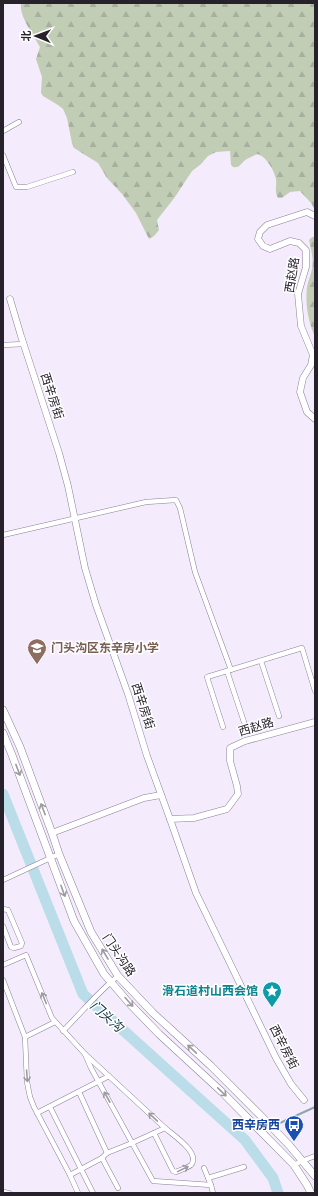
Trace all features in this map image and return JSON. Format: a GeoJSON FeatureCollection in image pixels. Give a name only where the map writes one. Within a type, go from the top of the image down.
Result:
{"type":"FeatureCollection","features":[{"type":"Feature","properties":{"kind":"main road","name":"门头沟路"},"geometry":{"type":"LineString","coordinates":[[3,710],[20,747],[59,854],[91,932],[118,976],[153,1013],[211,1066],[266,1121],[315,1176]]}},
{"type":"Feature","properties":{"kind":"main road","name":"门头沟路"},"geometry":{"type":"LineString","coordinates":[[3,734],[74,921],[104,974],[159,1034],[222,1092],[294,1165],[311,1193]]}},
{"type":"Feature","properties":{"kind":"street"},"geometry":{"type":"LineString","coordinates":[[3,131],[19,122]]}},
{"type":"Feature","properties":{"kind":"street"},"geometry":{"type":"LineString","coordinates":[[3,155],[16,187],[27,187],[73,172]]}},
{"type":"Feature","properties":{"kind":"street","name":"西赵路"},"geometry":{"type":"LineString","coordinates":[[315,216],[307,212],[267,225],[260,232],[258,239],[263,246],[270,249],[290,241],[299,243],[306,250],[306,267],[298,294],[301,326],[312,355],[311,365],[303,378],[300,392],[307,412],[315,419]]}},
{"type":"Feature","properties":{"kind":"street","name":"西辛房街"},"geometry":{"type":"LineString","coordinates":[[10,300],[59,453],[68,486],[85,568],[96,605],[128,694],[146,756],[196,893],[276,1058],[291,1084],[304,1100]]}},
{"type":"Feature","properties":{"kind":"street"},"geometry":{"type":"LineString","coordinates":[[3,345],[24,344]]}},
{"type":"Feature","properties":{"kind":"street"},"geometry":{"type":"LineString","coordinates":[[3,535],[146,502],[176,500],[180,508],[196,572],[229,671],[244,722]]}},
{"type":"Feature","properties":{"kind":"street"},"geometry":{"type":"LineString","coordinates":[[223,727],[207,677],[302,648],[315,691]]}},
{"type":"Feature","properties":{"kind":"street"},"geometry":{"type":"LineString","coordinates":[[261,661],[279,716]]}},
{"type":"Feature","properties":{"kind":"street","name":"西赵路"},"geometry":{"type":"LineString","coordinates":[[170,819],[194,818],[226,809],[238,794],[230,761],[230,748],[245,741],[315,722]]}},
{"type":"Feature","properties":{"kind":"street"},"geometry":{"type":"LineString","coordinates":[[52,833],[144,798],[161,795]]}},
{"type":"Feature","properties":{"kind":"street"},"geometry":{"type":"LineString","coordinates":[[3,880],[59,854]]}},
{"type":"Feature","properties":{"kind":"street"},"geometry":{"type":"LineString","coordinates":[[3,909],[8,910],[22,943],[21,946],[14,948],[11,947],[3,926]]}},
{"type":"Feature","properties":{"kind":"street"},"geometry":{"type":"LineString","coordinates":[[3,965],[26,955],[55,1022],[85,1054],[165,1128],[189,1148],[193,1159],[190,1165],[176,1172],[172,1171],[154,1133]]}},
{"type":"Feature","properties":{"kind":"street"},"geometry":{"type":"LineString","coordinates":[[64,1031],[97,995],[118,976]]}},
{"type":"Feature","properties":{"kind":"street"},"geometry":{"type":"LineString","coordinates":[[3,980],[25,1038],[27,1082],[30,1097],[78,1193]]}},
{"type":"Feature","properties":{"kind":"street"},"geometry":{"type":"LineString","coordinates":[[25,1038],[55,1022]]}},
{"type":"Feature","properties":{"kind":"street"},"geometry":{"type":"LineString","coordinates":[[85,1054],[153,1181],[211,1185]]}},
{"type":"Feature","properties":{"kind":"street"},"geometry":{"type":"LineString","coordinates":[[37,1113],[109,1076]]}},
{"type":"Feature","properties":{"kind":"street"},"geometry":{"type":"LineString","coordinates":[[79,1092],[106,1153]]}},
{"type":"Feature","properties":{"kind":"street"},"geometry":{"type":"LineString","coordinates":[[50,1107],[93,1193]]}},
{"type":"Feature","properties":{"kind":"street"},"geometry":{"type":"LineString","coordinates":[[70,1175],[102,1158],[106,1153],[165,1128]]}},
{"type":"Feature","properties":{"kind":"street"},"geometry":{"type":"LineString","coordinates":[[294,1165],[315,1156]]}},
{"type":"Feature","properties":{"kind":"street"},"geometry":{"type":"LineString","coordinates":[[102,1158],[118,1188]]}},
{"type":"Feature","properties":{"kind":"street"},"geometry":{"type":"LineString","coordinates":[[208,1178],[244,1167]]}},
{"type":"Feature","properties":{"kind":"street"},"geometry":{"type":"LineString","coordinates":[[204,1168],[213,1193]]}},
{"type":"Feature","properties":{"kind":"street"},"geometry":{"type":"LineString","coordinates":[[3,1192],[9,1193]]}},
{"type":"Feature","properties":{"kind":"green space"},"geometry":{"type":"Polygon","coordinates":[[[21,3],[315,3],[315,210],[300,191],[290,192],[282,198],[278,198],[276,191],[276,179],[269,164],[260,155],[257,154],[246,160],[238,167],[233,167],[231,165],[230,151],[216,152],[208,156],[192,171],[175,197],[157,220],[159,230],[149,239],[136,213],[122,194],[107,178],[98,163],[74,148],[67,118],[63,109],[43,96],[41,93],[42,77],[36,59],[40,47],[22,14],[21,3]]]}},
{"type":"Feature","properties":{"kind":"green space"},"geometry":{"type":"Polygon","coordinates":[[[312,237],[315,237],[315,337],[309,319],[306,300],[307,287],[313,266],[309,240],[312,237]]]}},
{"type":"Feature","properties":{"kind":"waterway","name":"门头沟"},"geometry":{"type":"LineString","coordinates":[[3,794],[83,994],[245,1140],[273,1178],[278,1193]]}},
{"type":"Feature","properties":{"kind":"waterway"},"geometry":{"type":"LineString","coordinates":[[280,1123],[315,1107]]}},
{"type":"Feature","properties":{"kind":"place","name":"门头沟区东辛房小学"},"geometry":{"type":"Point","coordinates":[37,665]}},
{"type":"Feature","properties":{"kind":"place","name":"滑石道村山西会馆"},"geometry":{"type":"Point","coordinates":[272,1008]}},
{"type":"Feature","properties":{"kind":"place","name":"西辛房西"},"geometry":{"type":"Point","coordinates":[294,1142]}}]}
